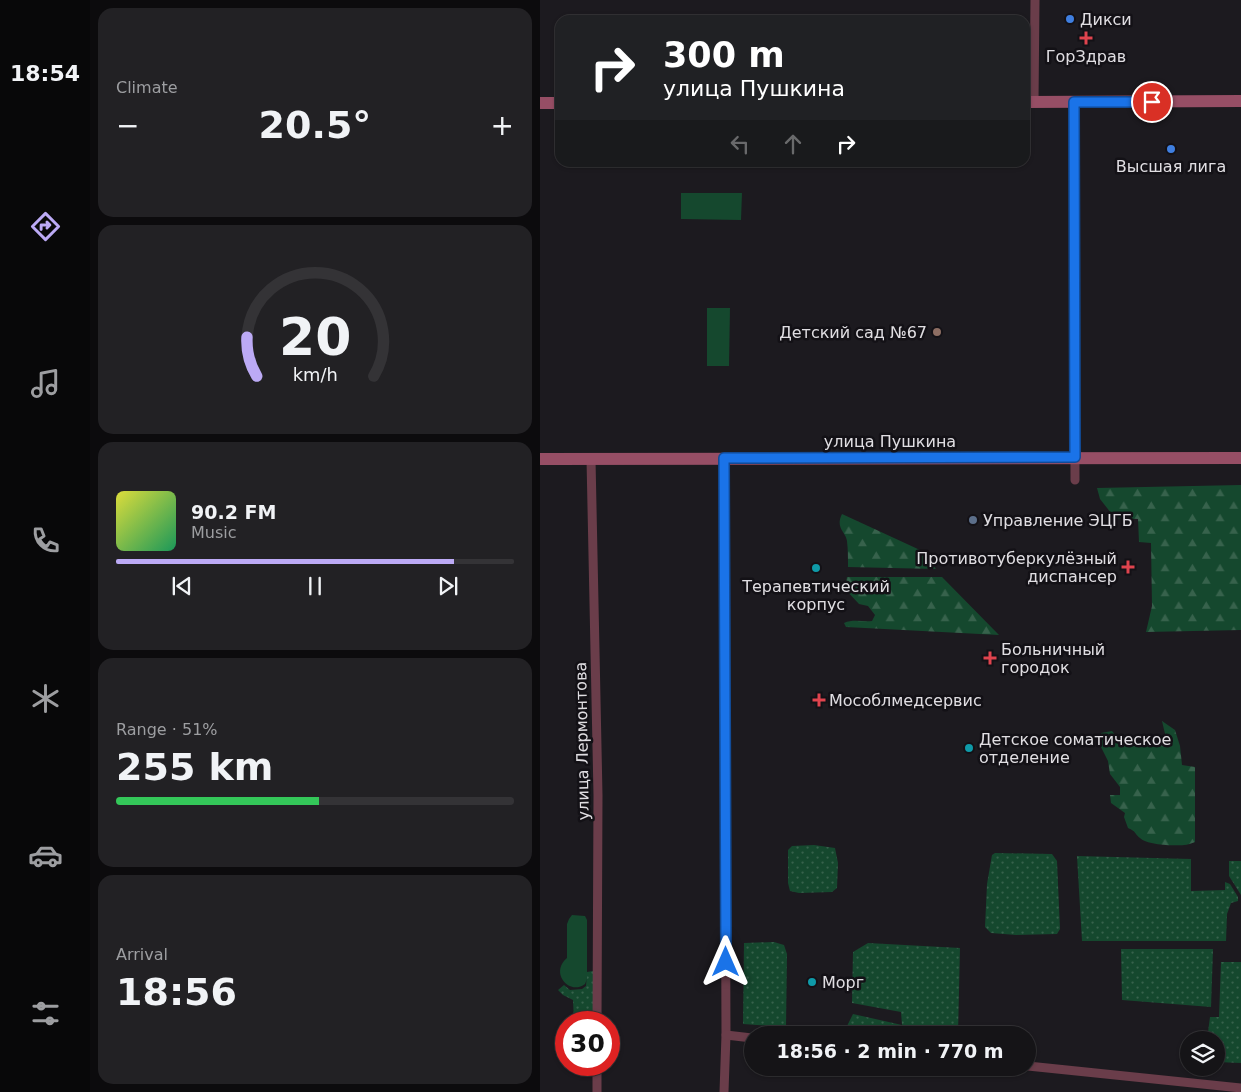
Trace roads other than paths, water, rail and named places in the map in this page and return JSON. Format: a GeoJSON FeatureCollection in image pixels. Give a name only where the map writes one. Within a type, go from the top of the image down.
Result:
{"type":"FeatureCollection","features":[{"type":"Feature","properties":{"kind":"main road"},"geometry":{"type":"LineString","coordinates":[[1030,102],[1241,101]]}},
{"type":"Feature","properties":{"kind":"main road"},"geometry":{"type":"LineString","coordinates":[[540,103],[555,103]]}},
{"type":"Feature","properties":{"kind":"main road","name":"улица Пушкина"},"geometry":{"type":"LineString","coordinates":[[540,459],[1241,458]]}},
{"type":"Feature","properties":{"kind":"street"},"geometry":{"type":"LineString","coordinates":[[1030,102],[1035,0]]}},
{"type":"Feature","properties":{"kind":"street"},"geometry":{"type":"LineString","coordinates":[[1074,102],[1075,480]]}},
{"type":"Feature","properties":{"kind":"street"},"geometry":{"type":"LineString","coordinates":[[724,458],[726,1035],[724,1092]]}},
{"type":"Feature","properties":{"kind":"street","name":"улица Лермонтова"},"geometry":{"type":"LineString","coordinates":[[592,459],[598,795],[597,1011]]}},
{"type":"Feature","properties":{"kind":"street"},"geometry":{"type":"LineString","coordinates":[[726,1035],[744,1037]]}},
{"type":"Feature","properties":{"kind":"street"},"geometry":{"type":"LineString","coordinates":[[1036,1067],[1241,1088]]}},
{"type":"Feature","properties":{"kind":"street"},"geometry":{"type":"LineString","coordinates":[[597,1076],[597,1092]]}},
{"type":"Feature","properties":{"kind":"place","name":"Дикси"},"geometry":{"type":"Point","coordinates":[1070,19]}},
{"type":"Feature","properties":{"kind":"place","name":"ГорЗдрав"},"geometry":{"type":"Point","coordinates":[1086,38]}},
{"type":"Feature","properties":{"kind":"place","name":"Высшая лига"},"geometry":{"type":"Point","coordinates":[1171,149]}},
{"type":"Feature","properties":{"kind":"place","name":"Детский сад №67"},"geometry":{"type":"Point","coordinates":[937,332]}},
{"type":"Feature","properties":{"kind":"place","name":"Управление ЭЦГБ"},"geometry":{"type":"Point","coordinates":[973,520]}},
{"type":"Feature","properties":{"kind":"place","name":"Противотуберкулёзный диспансер"},"geometry":{"type":"Point","coordinates":[1128,567]}},
{"type":"Feature","properties":{"kind":"place","name":"Терапевтический корпус"},"geometry":{"type":"Point","coordinates":[816,568]}},
{"type":"Feature","properties":{"kind":"place","name":"Больничный городок"},"geometry":{"type":"Point","coordinates":[990,658]}},
{"type":"Feature","properties":{"kind":"place","name":"Мособлмедсервис"},"geometry":{"type":"Point","coordinates":[819,700]}},
{"type":"Feature","properties":{"kind":"place","name":"Детское соматическое отделение"},"geometry":{"type":"Point","coordinates":[969,748]}},
{"type":"Feature","properties":{"kind":"place","name":"Морг"},"geometry":{"type":"Point","coordinates":[812,982]}}]}
